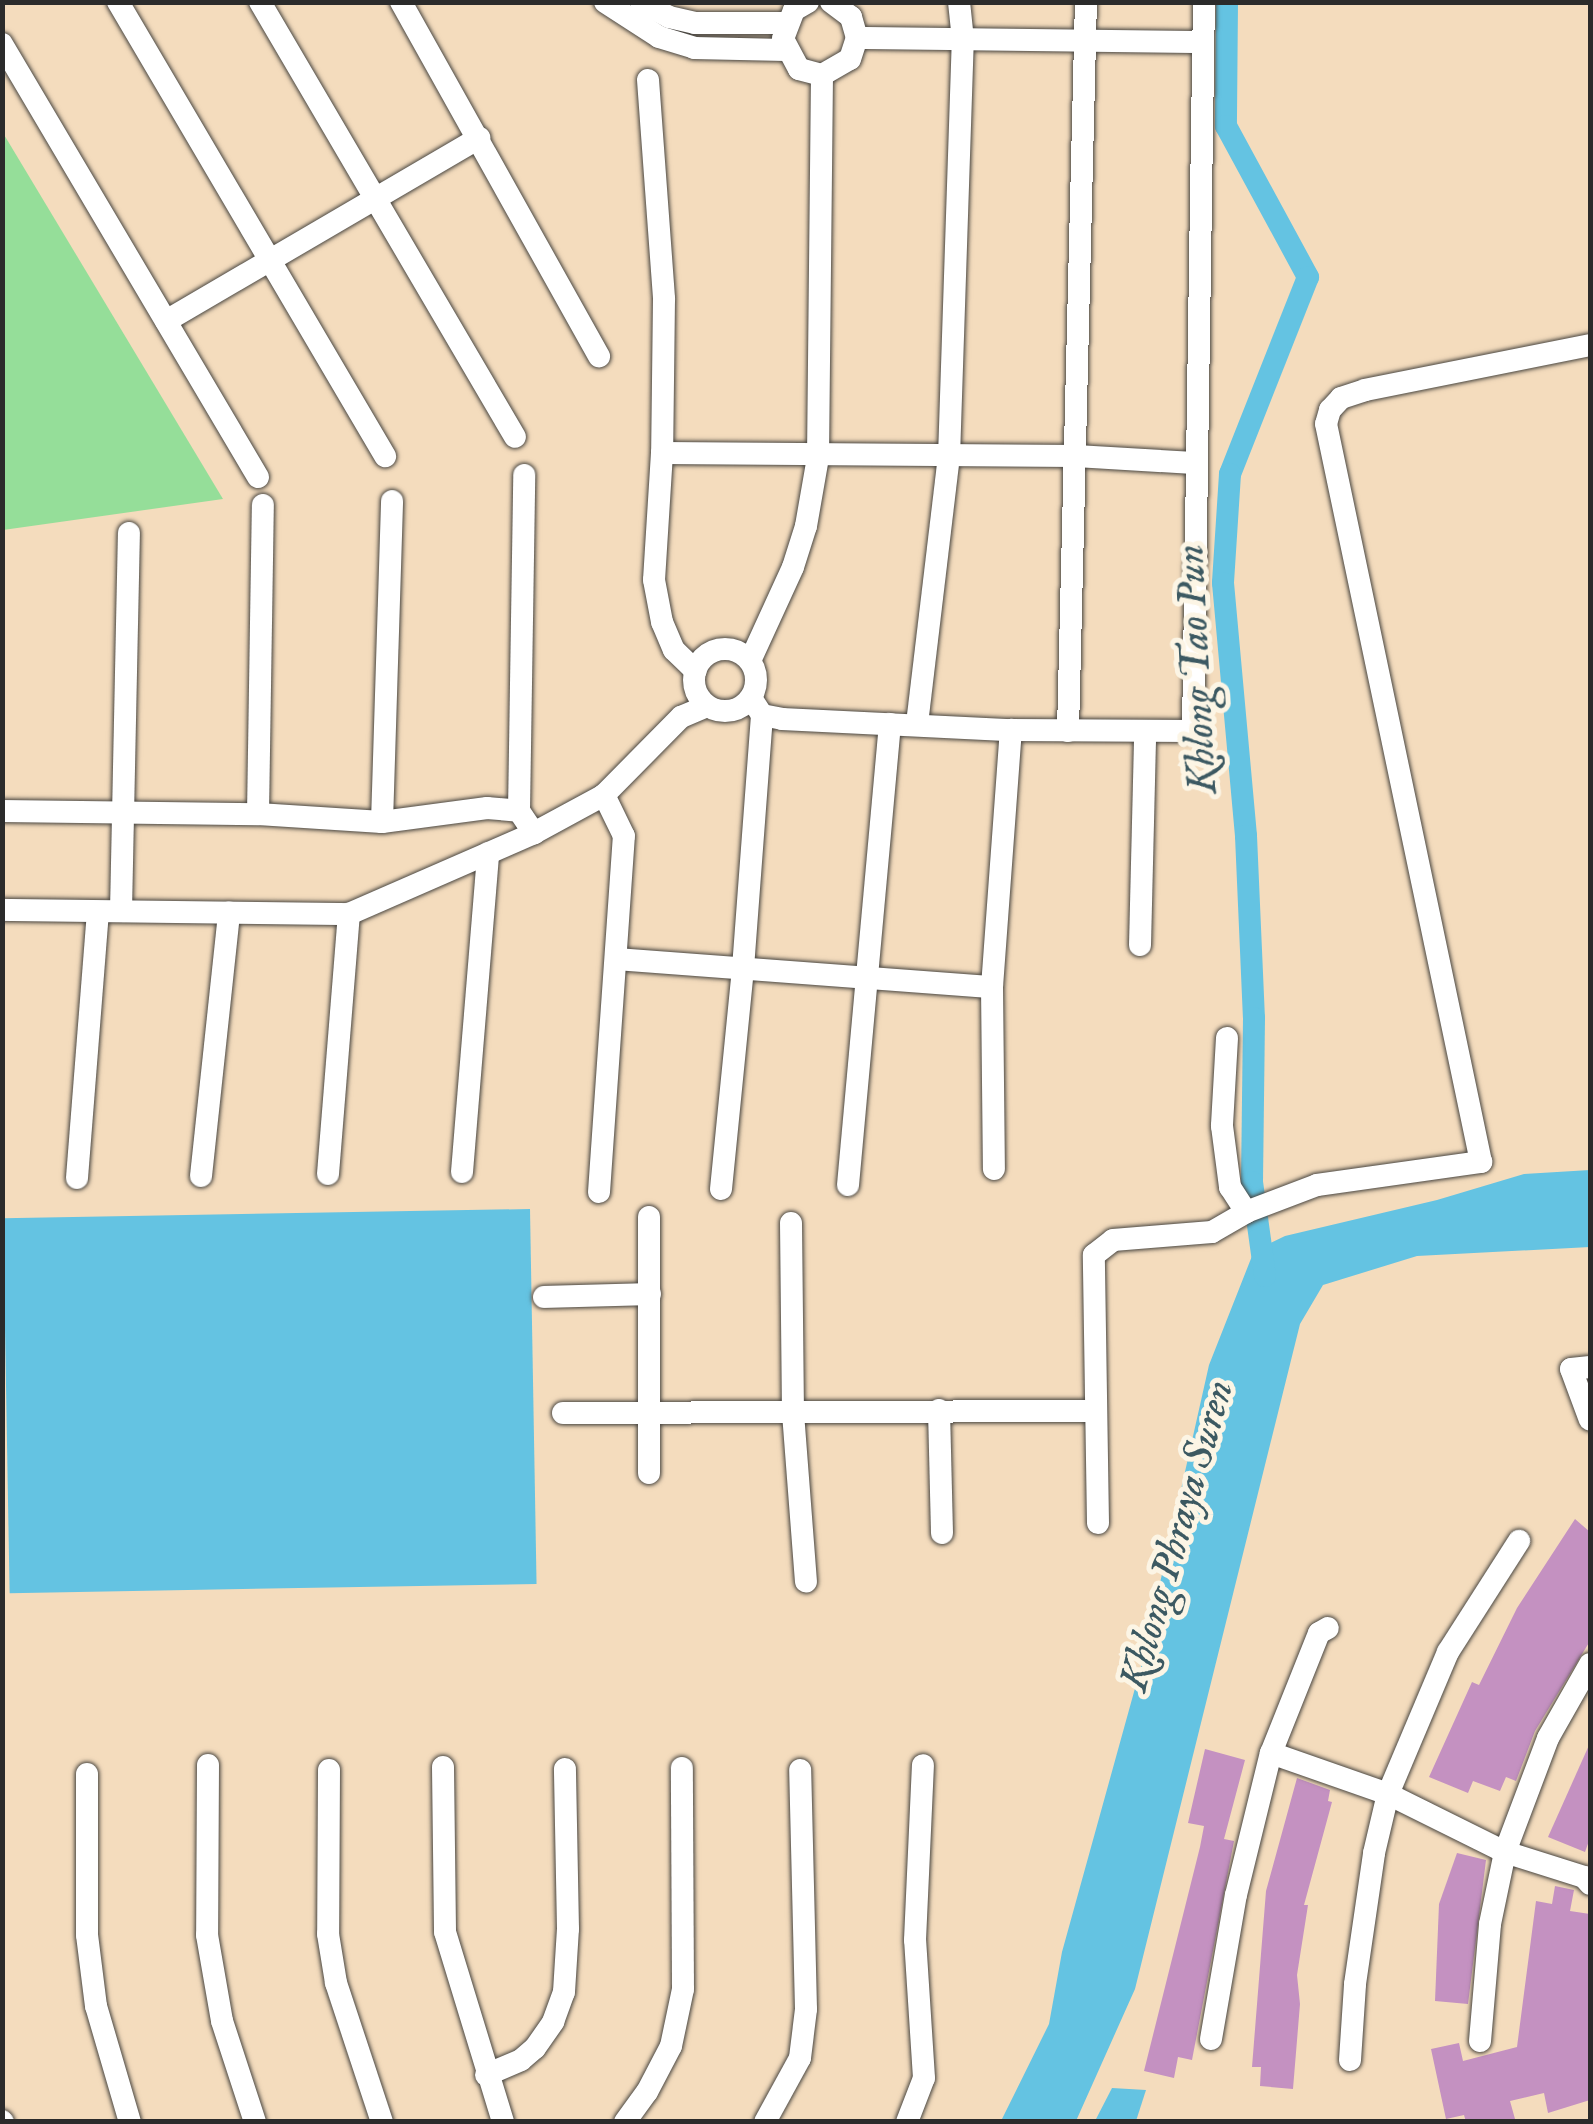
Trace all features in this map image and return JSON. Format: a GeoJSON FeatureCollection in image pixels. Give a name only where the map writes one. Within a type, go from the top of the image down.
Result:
{"type":"FeatureCollection","features":[{"type":"Feature","properties":{"kind":"street"},"geometry":{"type":"LineString","coordinates":[[118,2],[385,456]]}},
{"type":"Feature","properties":{"kind":"street"},"geometry":{"type":"LineString","coordinates":[[260,2],[516,437]]}},
{"type":"Feature","properties":{"kind":"street"},"geometry":{"type":"LineString","coordinates":[[401,2],[599,356]]}},
{"type":"Feature","properties":{"kind":"street"},"geometry":{"type":"LineString","coordinates":[[605,2],[659,38],[694,48],[785,50]]}},
{"type":"Feature","properties":{"kind":"street"},"geometry":{"type":"LineString","coordinates":[[641,2],[786,24]]}},
{"type":"Feature","properties":{"kind":"street"},"geometry":{"type":"LineString","coordinates":[[808,2],[794,10],[786,24],[785,50],[799,69],[822,74],[843,67],[857,38],[851,17],[831,2]]}},
{"type":"Feature","properties":{"kind":"street"},"geometry":{"type":"LineString","coordinates":[[917,724],[950,457],[963,40],[959,2]]}},
{"type":"Feature","properties":{"kind":"street"},"geometry":{"type":"LineString","coordinates":[[1068,731],[1082,40],[1086,2]]}},
{"type":"Feature","properties":{"kind":"street"},"geometry":{"type":"LineString","coordinates":[[2,910],[349,914],[534,833],[604,795],[681,717],[707,706],[726,711],[756,706],[890,724],[1010,730],[1193,731],[1194,462],[1204,2]]}},
{"type":"Feature","properties":{"kind":"street"},"geometry":{"type":"LineString","coordinates":[[857,38],[1204,42]]}},
{"type":"Feature","properties":{"kind":"street"},"geometry":{"type":"LineString","coordinates":[[2,44],[258,477]]}},
{"type":"Feature","properties":{"kind":"street"},"geometry":{"type":"LineString","coordinates":[[750,661],[806,526],[818,457],[822,74]]}},
{"type":"Feature","properties":{"kind":"street"},"geometry":{"type":"LineString","coordinates":[[648,80],[664,299],[662,453],[654,580],[662,622],[674,650],[696,671]]}},
{"type":"Feature","properties":{"kind":"street"},"geometry":{"type":"LineString","coordinates":[[166,321],[480,138]]}},
{"type":"Feature","properties":{"kind":"street"},"geometry":{"type":"LineString","coordinates":[[1098,1523],[1094,1256],[1112,1240],[1212,1232],[1256,1208],[1317,1185],[1481,1162],[1326,424],[1330,410],[1340,398],[1365,390],[1590,345]]}},
{"type":"Feature","properties":{"kind":"street"},"geometry":{"type":"LineString","coordinates":[[662,453],[1076,456],[1194,462]]}},
{"type":"Feature","properties":{"kind":"street"},"geometry":{"type":"LineString","coordinates":[[524,475],[519,811],[534,833]]}},
{"type":"Feature","properties":{"kind":"street"},"geometry":{"type":"LineString","coordinates":[[382,822],[392,501]]}},
{"type":"Feature","properties":{"kind":"street"},"geometry":{"type":"LineString","coordinates":[[258,814],[263,505]]}},
{"type":"Feature","properties":{"kind":"street"},"geometry":{"type":"LineString","coordinates":[[77,1178],[122,816],[130,533]]}},
{"type":"Feature","properties":{"kind":"street"},"geometry":{"type":"LineString","coordinates":[[707,706],[696,690],[696,671],[715,650],[734,650],[750,661],[756,679],[756,706],[744,968],[721,1188]]}},
{"type":"Feature","properties":{"kind":"street"},"geometry":{"type":"LineString","coordinates":[[848,1185],[890,724]]}},
{"type":"Feature","properties":{"kind":"street"},"geometry":{"type":"LineString","coordinates":[[994,1169],[992,987],[1010,730]]}},
{"type":"Feature","properties":{"kind":"street"},"geometry":{"type":"LineString","coordinates":[[1140,945],[1146,733]]}},
{"type":"Feature","properties":{"kind":"street"},"geometry":{"type":"LineString","coordinates":[[599,1192],[624,836],[604,795]]}},
{"type":"Feature","properties":{"kind":"street"},"geometry":{"type":"LineString","coordinates":[[2,811],[122,816],[258,814],[382,822],[487,808],[519,811]]}},
{"type":"Feature","properties":{"kind":"street"},"geometry":{"type":"LineString","coordinates":[[462,1172],[488,853]]}},
{"type":"Feature","properties":{"kind":"street"},"geometry":{"type":"LineString","coordinates":[[200,1176],[229,912]]}},
{"type":"Feature","properties":{"kind":"street"},"geometry":{"type":"LineString","coordinates":[[328,1174],[349,914]]}},
{"type":"Feature","properties":{"kind":"street"},"geometry":{"type":"LineString","coordinates":[[617,958],[992,987]]}},
{"type":"Feature","properties":{"kind":"street"},"geometry":{"type":"LineString","coordinates":[[1227,1038],[1222,1126],[1230,1186],[1256,1208]]}},
{"type":"Feature","properties":{"kind":"street"},"geometry":{"type":"LineString","coordinates":[[649,1473],[650,1217]]}},
{"type":"Feature","properties":{"kind":"street"},"geometry":{"type":"LineString","coordinates":[[791,1222],[793,1413],[806,1581]]}},
{"type":"Feature","properties":{"kind":"street"},"geometry":{"type":"LineString","coordinates":[[544,1297],[650,1294]]}},
{"type":"Feature","properties":{"kind":"street"},"geometry":{"type":"LineString","coordinates":[[1590,1367],[1572,1369],[1590,1420]]}},
{"type":"Feature","properties":{"kind":"street"},"geometry":{"type":"LineString","coordinates":[[939,1410],[942,1533]]}},
{"type":"Feature","properties":{"kind":"street"},"geometry":{"type":"LineString","coordinates":[[563,1412],[1094,1412]]}},
{"type":"Feature","properties":{"kind":"street"},"geometry":{"type":"LineString","coordinates":[[1350,2060],[1355,1984],[1371,1872],[1388,1794],[1448,1652],[1519,1540]]}},
{"type":"Feature","properties":{"kind":"street"},"geometry":{"type":"LineString","coordinates":[[1211,2039],[1236,1895],[1270,1754],[1319,1632],[1328,1628]]}},
{"type":"Feature","properties":{"kind":"street"},"geometry":{"type":"LineString","coordinates":[[1480,2040],[1490,1924],[1505,1852],[1548,1738],[1590,1664]]}},
{"type":"Feature","properties":{"kind":"street"},"geometry":{"type":"LineString","coordinates":[[1270,1754],[1388,1794],[1505,1852],[1588,1879]]}},
{"type":"Feature","properties":{"kind":"street"},"geometry":{"type":"LineString","coordinates":[[208,1765],[207,1935],[222,2022],[255,2122]]}},
{"type":"Feature","properties":{"kind":"street"},"geometry":{"type":"LineString","coordinates":[[908,2122],[924,2078],[914,1940],[923,1765]]}},
{"type":"Feature","properties":{"kind":"street"},"geometry":{"type":"LineString","coordinates":[[443,1767],[445,1932],[503,2122]]}},
{"type":"Feature","properties":{"kind":"street"},"geometry":{"type":"LineString","coordinates":[[625,2122],[647,2092],[670,2046],[683,1989],[682,1768]]}},
{"type":"Feature","properties":{"kind":"street"},"geometry":{"type":"LineString","coordinates":[[486,2075],[521,2060],[535,2048],[553,2022],[564,1992],[568,1929],[564,1769]]}},
{"type":"Feature","properties":{"kind":"street"},"geometry":{"type":"LineString","coordinates":[[329,1770],[328,1934],[336,1983],[382,2122]]}},
{"type":"Feature","properties":{"kind":"street"},"geometry":{"type":"LineString","coordinates":[[766,2122],[800,2058],[806,2008],[800,1770]]}},
{"type":"Feature","properties":{"kind":"street"},"geometry":{"type":"LineString","coordinates":[[87,1774],[87,1935],[96,2006],[130,2122]]}},
{"type":"Feature","properties":{"kind":"green space"},"geometry":{"type":"Polygon","coordinates":[[[3,133],[223,499],[3,530],[3,133]]]}},
{"type":"Feature","properties":{"kind":"water","name":"Khlong Phraya Suren"},"geometry":{"type":"Polygon","coordinates":[[[1590,1170],[1590,1247],[1417,1256],[1323,1285],[1300,1324],[1135,1989],[1076,2121],[1001,2121],[1049,2024],[1062,1952],[1142,1663],[1209,1365],[1254,1251],[1285,1236],[1437,1200],[1524,1174],[1590,1170]]]}},
{"type":"Feature","properties":{"kind":"water"},"geometry":{"type":"Polygon","coordinates":[[[530,1209],[537,1584],[10,1593],[3,1218],[530,1209]]]}},
{"type":"Feature","properties":{"kind":"water"},"geometry":{"type":"Polygon","coordinates":[[[1112,2088],[1146,2090],[1136,2121],[1095,2121],[1112,2088]]]}},
{"type":"Feature","properties":{"kind":"building"},"geometry":{"type":"Polygon","coordinates":[[[1575,1519],[1590,1532],[1590,1641],[1535,1731],[1516,1781],[1506,1777],[1500,1791],[1473,1781],[1468,1793],[1429,1777],[1472,1682],[1479,1685],[1517,1608],[1575,1519]]]}},
{"type":"Feature","properties":{"kind":"building"},"geometry":{"type":"Polygon","coordinates":[[[1590,1743],[1590,1838],[1585,1852],[1548,1837],[1590,1743]]]}},
{"type":"Feature","properties":{"kind":"building"},"geometry":{"type":"Polygon","coordinates":[[[1205,1749],[1245,1760],[1224,1839],[1234,1841],[1192,2060],[1178,2057],[1174,2078],[1144,2071],[1204,1826],[1188,1823],[1205,1749]]]}},
{"type":"Feature","properties":{"kind":"building"},"geometry":{"type":"Polygon","coordinates":[[[1297,1778],[1330,1790],[1328,1801],[1332,1802],[1304,1905],[1308,1905],[1297,1975],[1300,2004],[1293,2089],[1260,2086],[1261,2067],[1252,2067],[1266,1891],[1297,1778]]]}},
{"type":"Feature","properties":{"kind":"building"},"geometry":{"type":"Polygon","coordinates":[[[1457,1853],[1486,1860],[1468,2004],[1435,2001],[1439,1904],[1457,1853]]]}},
{"type":"Feature","properties":{"kind":"building"},"geometry":{"type":"Polygon","coordinates":[[[1555,1886],[1574,1890],[1570,1911],[1590,1914],[1590,2100],[1548,2113],[1544,2093],[1510,2101],[1515,2119],[1466,2122],[1464,2115],[1446,2119],[1431,2049],[1459,2043],[1463,2061],[1517,2047],[1536,1901],[1552,1904],[1555,1886]]]}},
{"type":"Feature","properties":{"kind":"waterway","name":"Khlong Tao Pun"},"geometry":{"type":"LineString","coordinates":[[1227,2],[1226,126],[1308,277],[1230,474],[1223,583],[1246,836],[1254,1018],[1252,1182],[1265,1276]]}}]}
